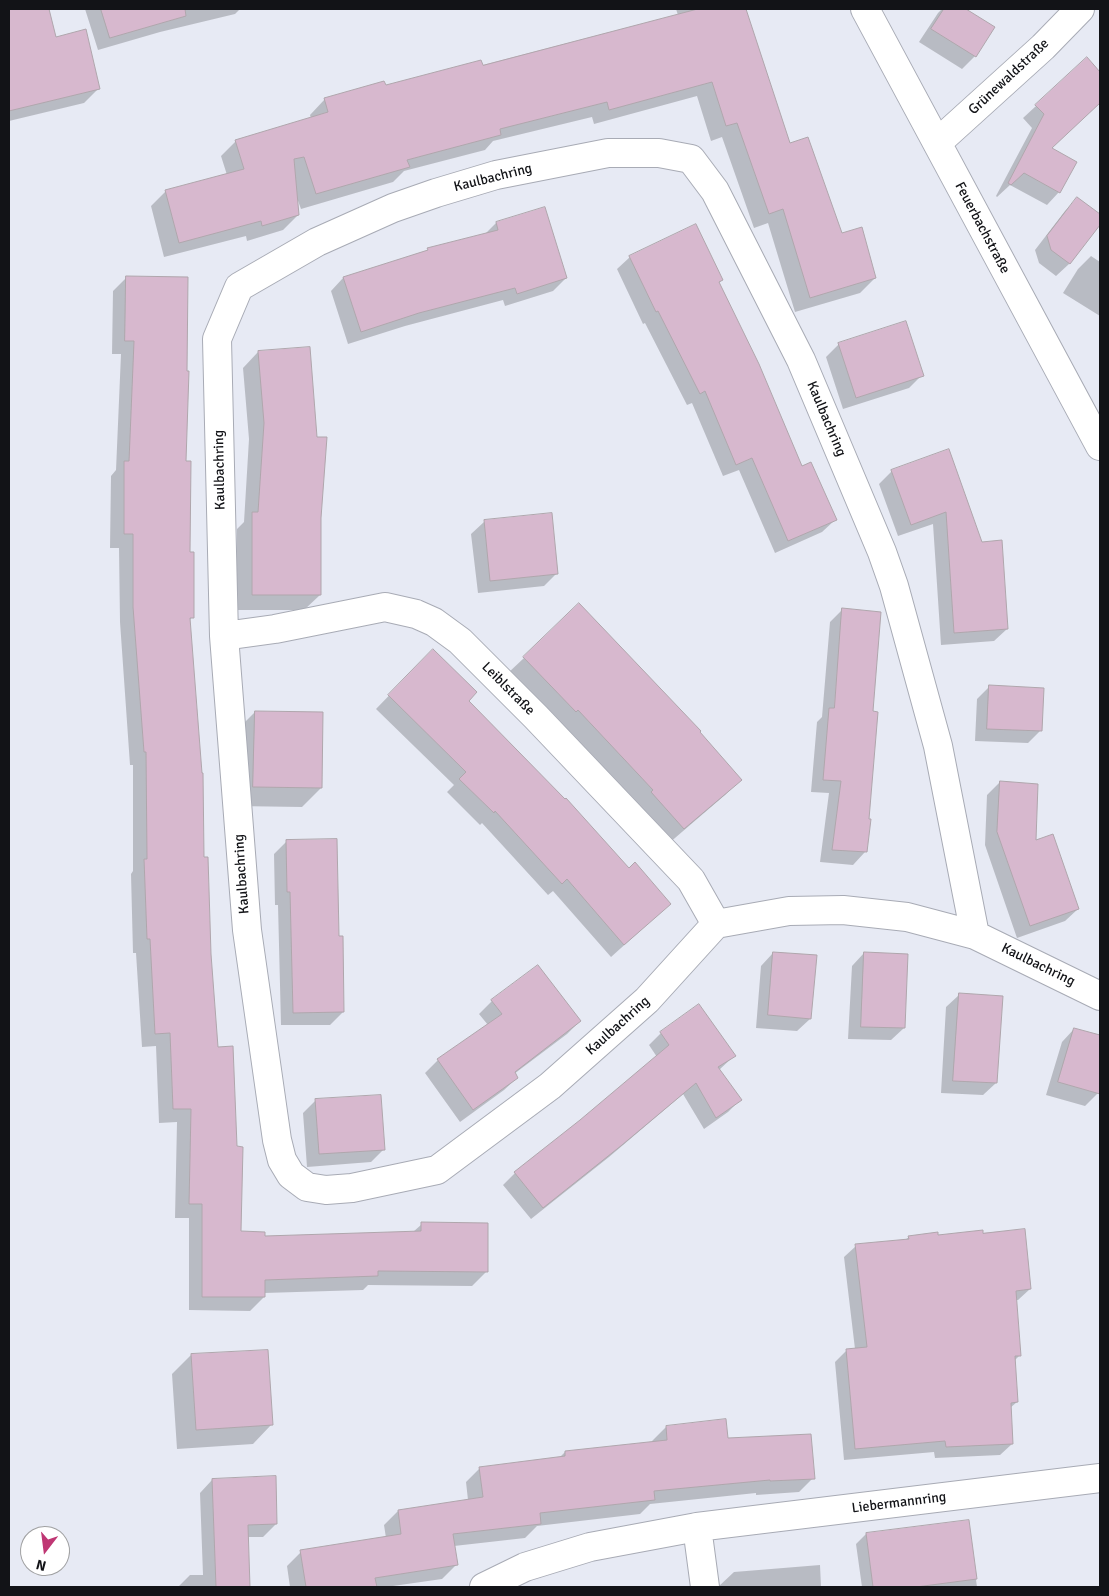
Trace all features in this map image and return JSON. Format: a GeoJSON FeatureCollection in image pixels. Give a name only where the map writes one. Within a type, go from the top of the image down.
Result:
{"type":"FeatureCollection","features":[{"type":"Feature","properties":{"kind":"street","name":"Feuerbachstraße"},"geometry":{"type":"LineString","coordinates":[[865,9],[1100,446]]}},
{"type":"Feature","properties":{"kind":"street","name":"Grünewaldstraße"},"geometry":{"type":"LineString","coordinates":[[937,143],[1043,47],[1080,9]]}},
{"type":"Feature","properties":{"kind":"street","name":"Kaulbachring"},"geometry":{"type":"LineString","coordinates":[[975,935],[938,746],[891,577],[801,360],[714,191],[691,159],[658,153],[608,153],[496,175],[393,208],[317,242],[239,287],[217,338],[224,636],[247,930],[277,1140],[282,1160],[291,1175],[307,1186],[326,1190],[352,1188],[437,1170],[550,1086],[578,1062],[647,1000],[716,924],[789,911],[843,910],[907,916],[975,935],[1100,996]]}},
{"type":"Feature","properties":{"kind":"street","name":"Leiblstraße"},"geometry":{"type":"LineString","coordinates":[[224,636],[275,629],[385,607],[416,614],[434,622],[460,641],[691,880],[716,924]]}},
{"type":"Feature","properties":{"kind":"street","name":"Liebermannring"},"geometry":{"type":"LineString","coordinates":[[484,1587],[525,1567],[590,1547],[697,1528],[1100,1478]]}},
{"type":"Feature","properties":{"kind":"street"},"geometry":{"type":"LineString","coordinates":[[697,1528],[706,1587]]}},
{"type":"Feature","properties":{"kind":"building"},"geometry":{"type":"Polygon","coordinates":[[[9,9],[49,9],[56,37],[86,29],[100,89],[9,111],[9,9]]]}},
{"type":"Feature","properties":{"kind":"building"},"geometry":{"type":"Polygon","coordinates":[[[101,9],[185,9],[186,16],[110,38],[101,9]]]}},
{"type":"Feature","properties":{"kind":"building"},"geometry":{"type":"Polygon","coordinates":[[[698,9],[746,9],[790,143],[808,137],[842,233],[862,227],[876,278],[810,298],[783,209],[769,214],[737,123],[726,126],[712,82],[609,110],[607,102],[500,129],[501,135],[407,160],[410,167],[316,194],[304,157],[294,159],[299,215],[262,226],[261,221],[179,243],[165,190],[244,169],[235,140],[328,112],[324,98],[384,81],[386,85],[481,60],[483,65],[698,9]]]}},
{"type":"Feature","properties":{"kind":"building"},"geometry":{"type":"Polygon","coordinates":[[[944,9],[966,9],[995,27],[976,57],[931,29],[944,9]]]}},
{"type":"Feature","properties":{"kind":"building"},"geometry":{"type":"Polygon","coordinates":[[[1087,57],[1100,72],[1100,103],[1052,148],[1077,162],[1060,193],[1024,173],[1011,185],[1008,183],[1044,114],[1035,105],[1087,57]]]}},
{"type":"Feature","properties":{"kind":"building"},"geometry":{"type":"Polygon","coordinates":[[[1077,197],[1100,214],[1100,225],[1070,264],[1051,250],[1047,236],[1077,197]]]}},
{"type":"Feature","properties":{"kind":"building"},"geometry":{"type":"Polygon","coordinates":[[[545,207],[567,278],[517,294],[515,288],[419,313],[361,332],[343,277],[428,250],[427,248],[498,230],[496,222],[545,207]]]}},
{"type":"Feature","properties":{"kind":"building"},"geometry":{"type":"Polygon","coordinates":[[[696,224],[723,280],[719,282],[759,364],[802,466],[811,462],[837,520],[788,541],[752,458],[736,465],[705,391],[700,394],[658,311],[656,312],[629,256],[696,224]]]}},
{"type":"Feature","properties":{"kind":"building"},"geometry":{"type":"Polygon","coordinates":[[[126,276],[188,277],[187,371],[189,371],[186,461],[191,461],[190,552],[194,552],[194,618],[190,618],[203,773],[204,857],[208,857],[211,954],[218,1047],[233,1046],[237,1146],[243,1147],[241,1231],[265,1232],[265,1236],[421,1231],[421,1222],[488,1223],[488,1272],[378,1271],[378,1276],[265,1280],[265,1297],[202,1297],[202,1204],[189,1204],[191,1109],[173,1109],[170,1033],[155,1034],[150,939],[147,939],[144,859],[147,859],[146,752],[144,752],[133,607],[133,534],[124,534],[124,461],[129,461],[134,341],[125,341],[126,276]]]}},
{"type":"Feature","properties":{"kind":"building"},"geometry":{"type":"Polygon","coordinates":[[[906,321],[924,376],[856,398],[838,343],[906,321]]]}},
{"type":"Feature","properties":{"kind":"building"},"geometry":{"type":"Polygon","coordinates":[[[310,347],[317,437],[327,437],[321,518],[321,595],[252,595],[252,512],[258,512],[264,423],[258,351],[310,347]]]}},
{"type":"Feature","properties":{"kind":"building"},"geometry":{"type":"Polygon","coordinates":[[[949,449],[982,542],[1002,540],[1008,629],[954,633],[946,512],[911,525],[891,470],[949,449]]]}},
{"type":"Feature","properties":{"kind":"building"},"geometry":{"type":"Polygon","coordinates":[[[552,513],[558,574],[490,581],[484,520],[552,513]]]}},
{"type":"Feature","properties":{"kind":"building"},"geometry":{"type":"Polygon","coordinates":[[[579,603],[701,731],[742,780],[684,829],[651,792],[653,790],[578,710],[576,712],[523,657],[579,603]]]}},
{"type":"Feature","properties":{"kind":"building"},"geometry":{"type":"Polygon","coordinates":[[[842,608],[881,612],[873,711],[878,712],[867,852],[832,850],[841,781],[823,780],[829,708],[834,708],[842,608]]]}},
{"type":"Feature","properties":{"kind":"building"},"geometry":{"type":"Polygon","coordinates":[[[433,649],[477,692],[469,701],[566,798],[629,868],[635,862],[671,904],[624,945],[567,879],[562,884],[495,811],[494,813],[459,779],[466,772],[388,695],[433,649]]]}},
{"type":"Feature","properties":{"kind":"building"},"geometry":{"type":"Polygon","coordinates":[[[989,685],[1044,688],[1042,731],[987,729],[989,685]]]}},
{"type":"Feature","properties":{"kind":"building"},"geometry":{"type":"Polygon","coordinates":[[[255,711],[323,712],[322,788],[253,787],[255,711]]]}},
{"type":"Feature","properties":{"kind":"building"},"geometry":{"type":"Polygon","coordinates":[[[1000,781],[1038,784],[1036,840],[1053,834],[1079,909],[1030,926],[997,832],[1000,781]]]}},
{"type":"Feature","properties":{"kind":"building"},"geometry":{"type":"Polygon","coordinates":[[[337,839],[339,936],[343,936],[344,1012],[293,1013],[290,892],[287,892],[286,840],[337,839]]]}},
{"type":"Feature","properties":{"kind":"building"},"geometry":{"type":"Polygon","coordinates":[[[773,952],[817,955],[811,1019],[768,1015],[773,952]]]}},
{"type":"Feature","properties":{"kind":"building"},"geometry":{"type":"Polygon","coordinates":[[[864,952],[908,954],[905,1028],[861,1027],[864,952]]]}},
{"type":"Feature","properties":{"kind":"building"},"geometry":{"type":"Polygon","coordinates":[[[538,965],[581,1021],[515,1072],[518,1078],[473,1110],[437,1059],[502,1014],[491,1000],[538,965]]]}},
{"type":"Feature","properties":{"kind":"building"},"geometry":{"type":"Polygon","coordinates":[[[959,993],[1003,996],[997,1083],[953,1081],[959,993]]]}},
{"type":"Feature","properties":{"kind":"building"},"geometry":{"type":"Polygon","coordinates":[[[699,1004],[736,1056],[718,1067],[742,1100],[716,1118],[696,1083],[543,1208],[514,1172],[580,1120],[669,1045],[660,1032],[699,1004]]]}},
{"type":"Feature","properties":{"kind":"building"},"geometry":{"type":"Polygon","coordinates":[[[1074,1028],[1100,1035],[1100,1094],[1058,1082],[1074,1028]]]}},
{"type":"Feature","properties":{"kind":"building"},"geometry":{"type":"Polygon","coordinates":[[[381,1095],[385,1150],[319,1154],[315,1099],[381,1095]]]}},
{"type":"Feature","properties":{"kind":"building"},"geometry":{"type":"Polygon","coordinates":[[[1025,1229],[1031,1289],[1016,1291],[1021,1356],[1015,1356],[1018,1402],[1011,1403],[1013,1444],[946,1447],[945,1441],[855,1449],[846,1349],[867,1347],[855,1244],[909,1239],[908,1236],[938,1232],[938,1235],[983,1230],[983,1233],[1025,1229]]]}},
{"type":"Feature","properties":{"kind":"building"},"geometry":{"type":"Polygon","coordinates":[[[268,1350],[273,1425],[196,1430],[191,1354],[268,1350]]]}},
{"type":"Feature","properties":{"kind":"building"},"geometry":{"type":"Polygon","coordinates":[[[726,1419],[728,1438],[811,1434],[815,1479],[770,1480],[654,1491],[655,1500],[540,1513],[541,1524],[453,1534],[458,1565],[375,1578],[377,1587],[306,1587],[300,1550],[401,1534],[398,1510],[483,1497],[479,1467],[565,1456],[565,1451],[667,1440],[666,1426],[726,1419]]]}},
{"type":"Feature","properties":{"kind":"building"},"geometry":{"type":"Polygon","coordinates":[[[276,1476],[277,1524],[248,1525],[250,1587],[216,1587],[212,1479],[276,1476]]]}},
{"type":"Feature","properties":{"kind":"building"},"geometry":{"type":"Polygon","coordinates":[[[969,1520],[977,1579],[916,1587],[873,1587],[866,1533],[969,1520]]]}}]}
